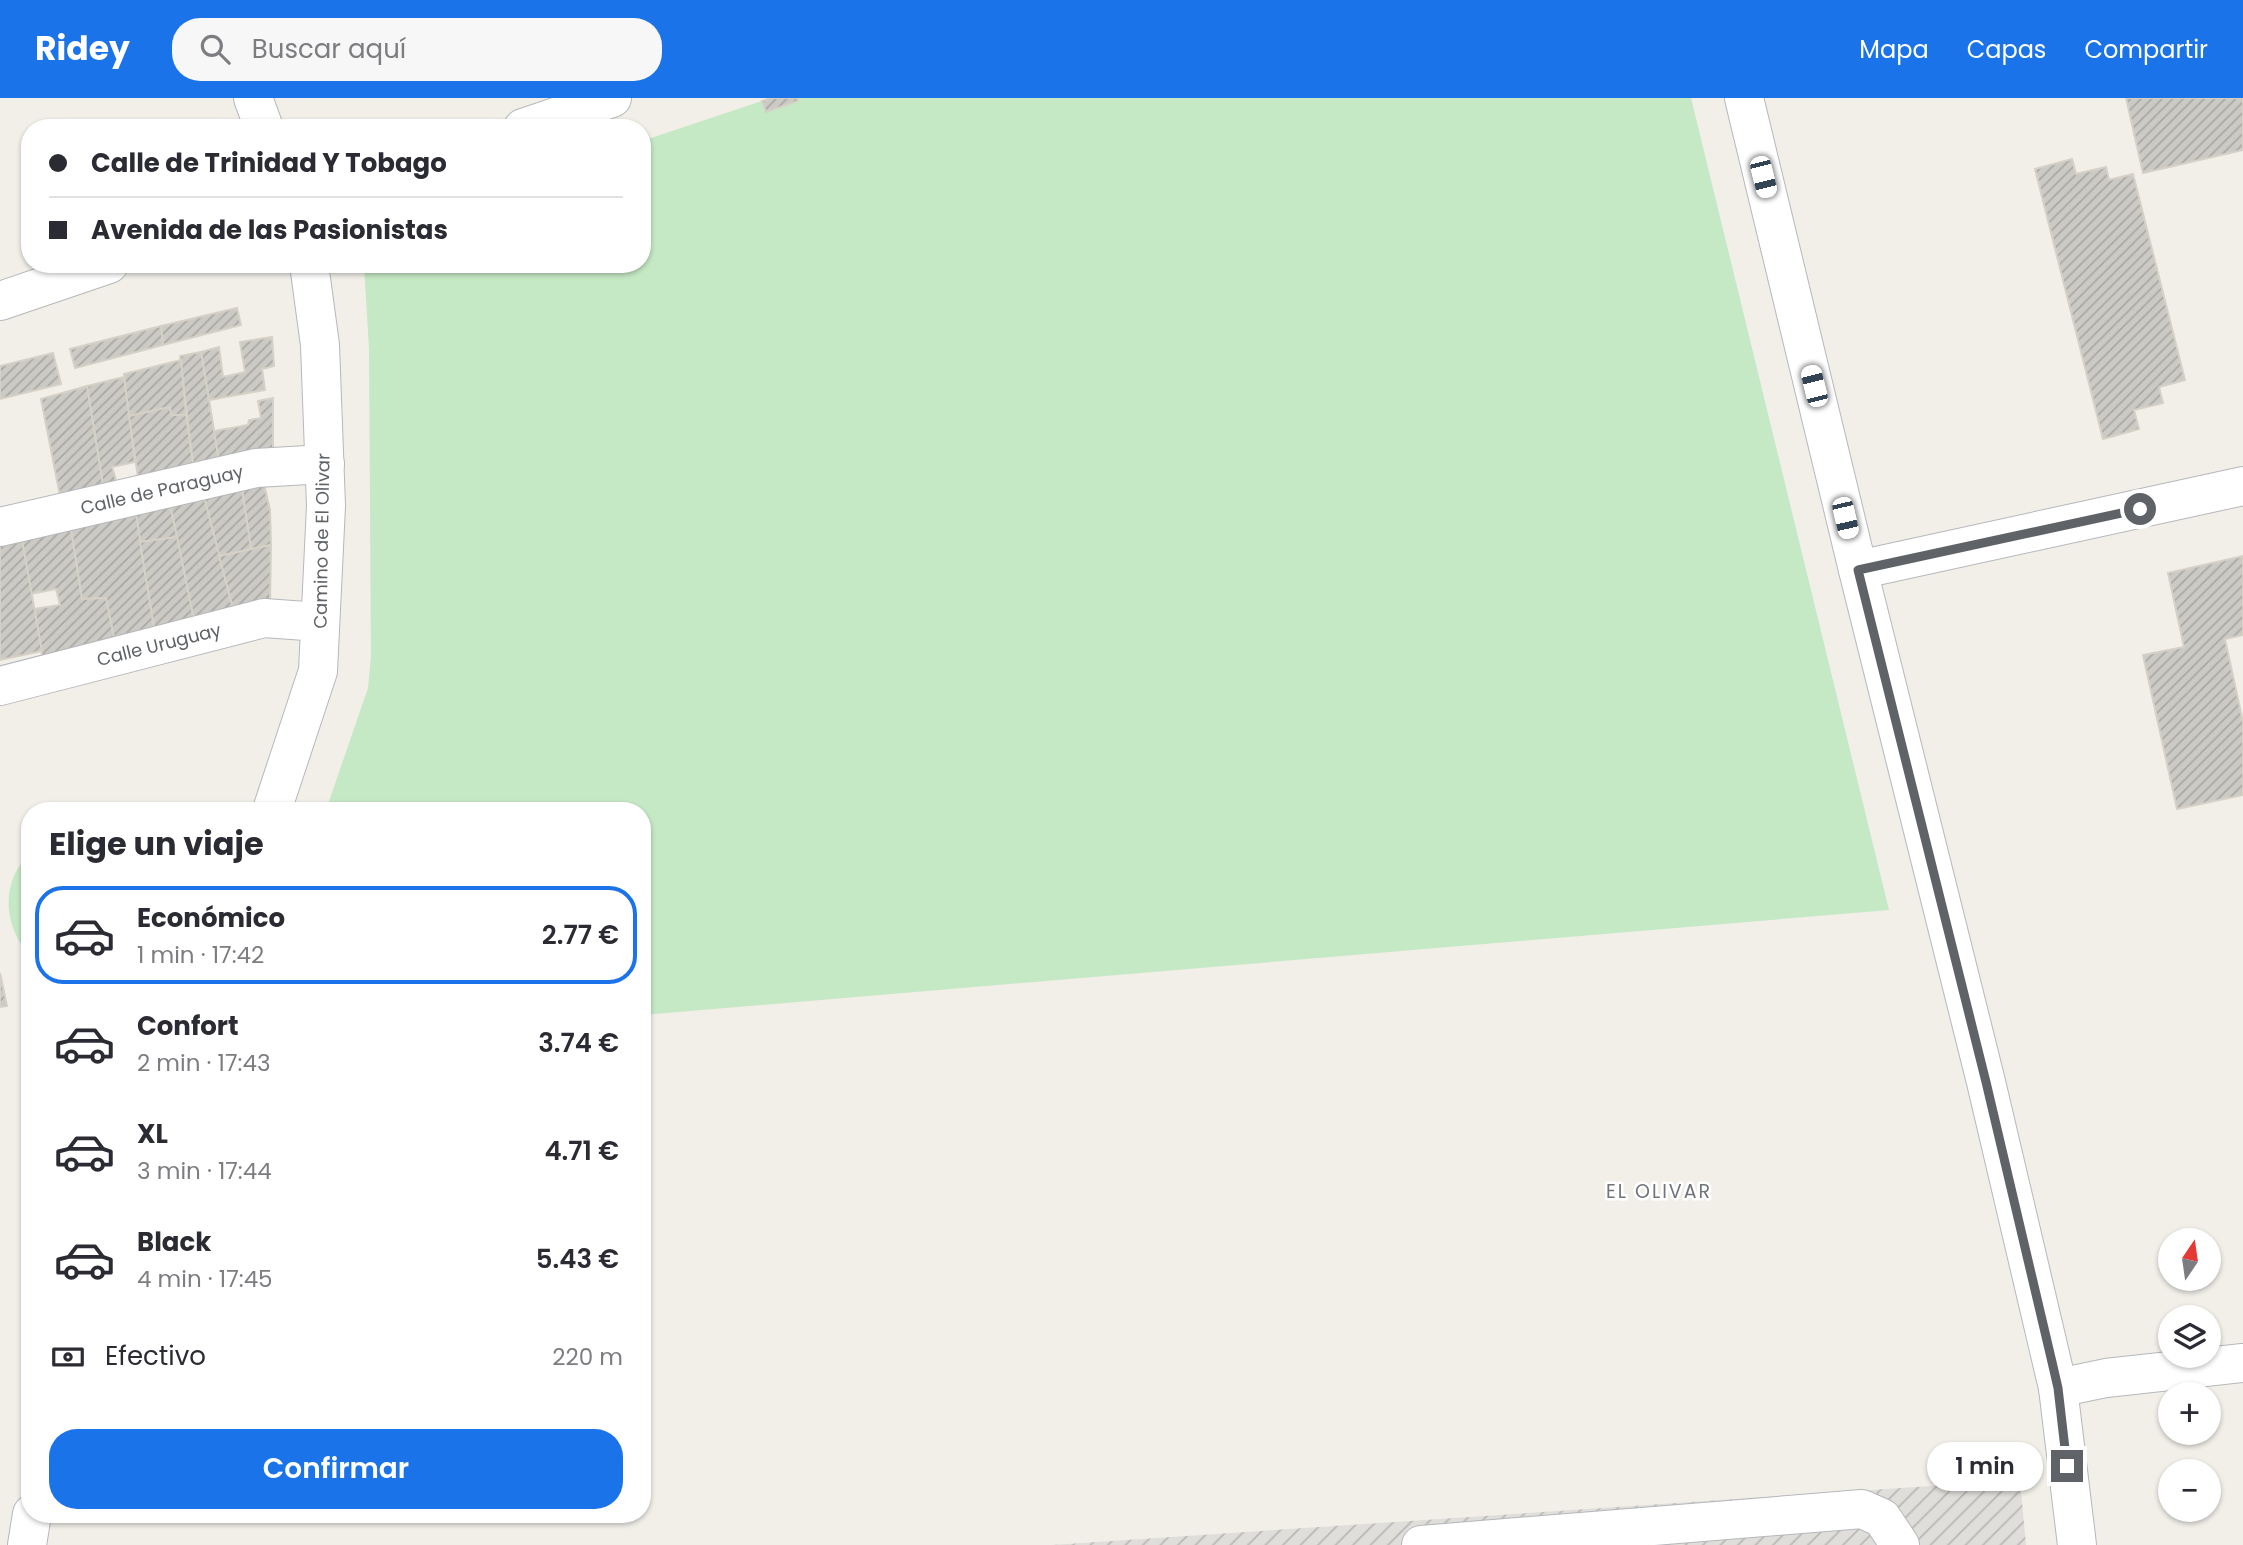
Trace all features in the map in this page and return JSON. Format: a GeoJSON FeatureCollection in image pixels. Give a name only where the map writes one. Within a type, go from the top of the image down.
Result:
{"type":"FeatureCollection","features":[{"type":"Feature","properties":{"kind":"street"},"geometry":{"type":"LineString","coordinates":[[253,98],[261,119]]}},
{"type":"Feature","properties":{"kind":"street"},"geometry":{"type":"LineString","coordinates":[[550,119],[612,98]]}},
{"type":"Feature","properties":{"kind":"street"},"geometry":{"type":"LineString","coordinates":[[1744,98],[1986,1082],[2058,1388],[2077,1545]]}},
{"type":"Feature","properties":{"kind":"street"},"geometry":{"type":"LineString","coordinates":[[0,300],[82,273]]}},
{"type":"Feature","properties":{"kind":"street","name":"Camino de El Olivar"},"geometry":{"type":"LineString","coordinates":[[275,802],[318,671],[326,506],[320,345],[310,273]]}},
{"type":"Feature","properties":{"kind":"street","name":"Calle de Paraguay"},"geometry":{"type":"LineString","coordinates":[[0,527],[256,468],[325,464]]}},
{"type":"Feature","properties":{"kind":"street"},"geometry":{"type":"LineString","coordinates":[[1858,570],[2243,486]]}},
{"type":"Feature","properties":{"kind":"street","name":"Calle Uruguay"},"geometry":{"type":"LineString","coordinates":[[0,686],[264,618],[320,622]]}},
{"type":"Feature","properties":{"kind":"street"},"geometry":{"type":"LineString","coordinates":[[2058,1388],[2106,1378],[2243,1363]]}},
{"type":"Feature","properties":{"kind":"street"},"geometry":{"type":"LineString","coordinates":[[1421,1545],[1707,1534],[1861,1509],[1882,1518],[1900,1545]]}},
{"type":"Feature","properties":{"kind":"street"},"geometry":{"type":"LineString","coordinates":[[27,1545],[31,1523]]}},
{"type":"Feature","properties":{"kind":"shaded area"},"geometry":{"type":"Polygon","coordinates":[[[2020,1480],[2026,1545],[1052,1545],[2020,1480]]]}},
{"type":"Feature","properties":{"kind":"green space"},"geometry":{"type":"Polygon","coordinates":[[[771,98],[1691,98],[1889,910],[651,1014],[651,802],[329,802],[368,688],[371,657],[369,349],[365,273],[651,273],[651,138],[771,98]]]}},
{"type":"Feature","properties":{"kind":"green space"},"geometry":{"type":"Polygon","coordinates":[[[20,865],[21,944],[10,918],[9,904],[10,890],[20,865]]]}},
{"type":"Feature","properties":{"kind":"building"},"geometry":{"type":"Polygon","coordinates":[[[771,98],[797,98],[798,101],[766,112],[762,101],[771,98]]]}},
{"type":"Feature","properties":{"kind":"building"},"geometry":{"type":"Polygon","coordinates":[[[2126,98],[2243,98],[2243,150],[2143,173],[2126,98]]]}},
{"type":"Feature","properties":{"kind":"building"},"geometry":{"type":"Polygon","coordinates":[[[2072,159],[2076,174],[2106,167],[2109,180],[2133,174],[2185,380],[2159,387],[2163,403],[2134,410],[2139,429],[2103,439],[2035,169],[2072,159]]]}},
{"type":"Feature","properties":{"kind":"building"},"geometry":{"type":"Polygon","coordinates":[[[237,308],[241,325],[163,345],[161,326],[237,308]]]}},
{"type":"Feature","properties":{"kind":"building"},"geometry":{"type":"Polygon","coordinates":[[[161,326],[163,345],[75,368],[70,349],[161,326]]]}},
{"type":"Feature","properties":{"kind":"building"},"geometry":{"type":"Polygon","coordinates":[[[272,337],[274,366],[262,369],[265,390],[209,400],[201,352],[219,347],[223,377],[245,372],[240,342],[272,337]]]}},
{"type":"Feature","properties":{"kind":"building"},"geometry":{"type":"Polygon","coordinates":[[[201,352],[220,466],[194,471],[180,356],[201,352]]]}},
{"type":"Feature","properties":{"kind":"building"},"geometry":{"type":"Polygon","coordinates":[[[53,353],[61,384],[0,399],[0,366],[53,353]]]}},
{"type":"Feature","properties":{"kind":"building"},"geometry":{"type":"Polygon","coordinates":[[[181,360],[186,415],[171,415],[170,407],[129,416],[124,374],[181,360]]]}},
{"type":"Feature","properties":{"kind":"building"},"geometry":{"type":"Polygon","coordinates":[[[124,377],[135,462],[112,467],[118,487],[104,492],[87,386],[124,377]]]}},
{"type":"Feature","properties":{"kind":"building"},"geometry":{"type":"Polygon","coordinates":[[[87,386],[104,492],[61,501],[41,399],[87,386]]]}},
{"type":"Feature","properties":{"kind":"building"},"geometry":{"type":"Polygon","coordinates":[[[273,398],[273,457],[220,466],[214,431],[248,425],[249,420],[261,418],[258,401],[273,398]]]}},
{"type":"Feature","properties":{"kind":"building"},"geometry":{"type":"Polygon","coordinates":[[[170,407],[171,415],[186,415],[194,471],[139,484],[129,416],[170,407]]]}},
{"type":"Feature","properties":{"kind":"building"},"geometry":{"type":"Polygon","coordinates":[[[263,480],[270,510],[271,545],[251,549],[241,483],[263,480]]]}},
{"type":"Feature","properties":{"kind":"building"},"geometry":{"type":"Polygon","coordinates":[[[241,483],[251,549],[219,556],[203,493],[241,483]]]}},
{"type":"Feature","properties":{"kind":"building"},"geometry":{"type":"Polygon","coordinates":[[[203,493],[234,612],[194,620],[169,500],[203,493]]]}},
{"type":"Feature","properties":{"kind":"building"},"geometry":{"type":"Polygon","coordinates":[[[169,500],[177,537],[140,542],[135,508],[169,500]]]}},
{"type":"Feature","properties":{"kind":"building"},"geometry":{"type":"Polygon","coordinates":[[[135,508],[154,627],[114,638],[106,598],[82,599],[70,524],[135,508]]]}},
{"type":"Feature","properties":{"kind":"building"},"geometry":{"type":"Polygon","coordinates":[[[70,524],[82,599],[106,598],[114,638],[43,660],[33,609],[60,605],[56,589],[30,594],[21,534],[70,524]]]}},
{"type":"Feature","properties":{"kind":"building"},"geometry":{"type":"Polygon","coordinates":[[[21,534],[42,651],[0,660],[0,540],[21,534]]]}},
{"type":"Feature","properties":{"kind":"building"},"geometry":{"type":"Polygon","coordinates":[[[177,537],[194,620],[154,627],[140,542],[177,537]]]}},
{"type":"Feature","properties":{"kind":"building"},"geometry":{"type":"Polygon","coordinates":[[[271,545],[270,605],[234,612],[219,556],[271,545]]]}},
{"type":"Feature","properties":{"kind":"building"},"geometry":{"type":"Polygon","coordinates":[[[2243,556],[2243,635],[2225,639],[2243,722],[2243,795],[2177,809],[2143,655],[2184,647],[2168,573],[2243,556]]]}},
{"type":"Feature","properties":{"kind":"building"},"geometry":{"type":"Polygon","coordinates":[[[0,973],[7,1006],[0,1007],[0,973]]]}},
{"type":"Feature","properties":{"kind":"district","name":"EL OLIVAR"},"geometry":{"type":"Point","coordinates":[1659,1191]}},
{"type":"Feature","properties":{"kind":"route"},"geometry":{"type":"LineString","coordinates":[[2067,1466],[2058,1388],[2052,1362],[1986,1082],[1858,570],[2140,509]]}}]}
